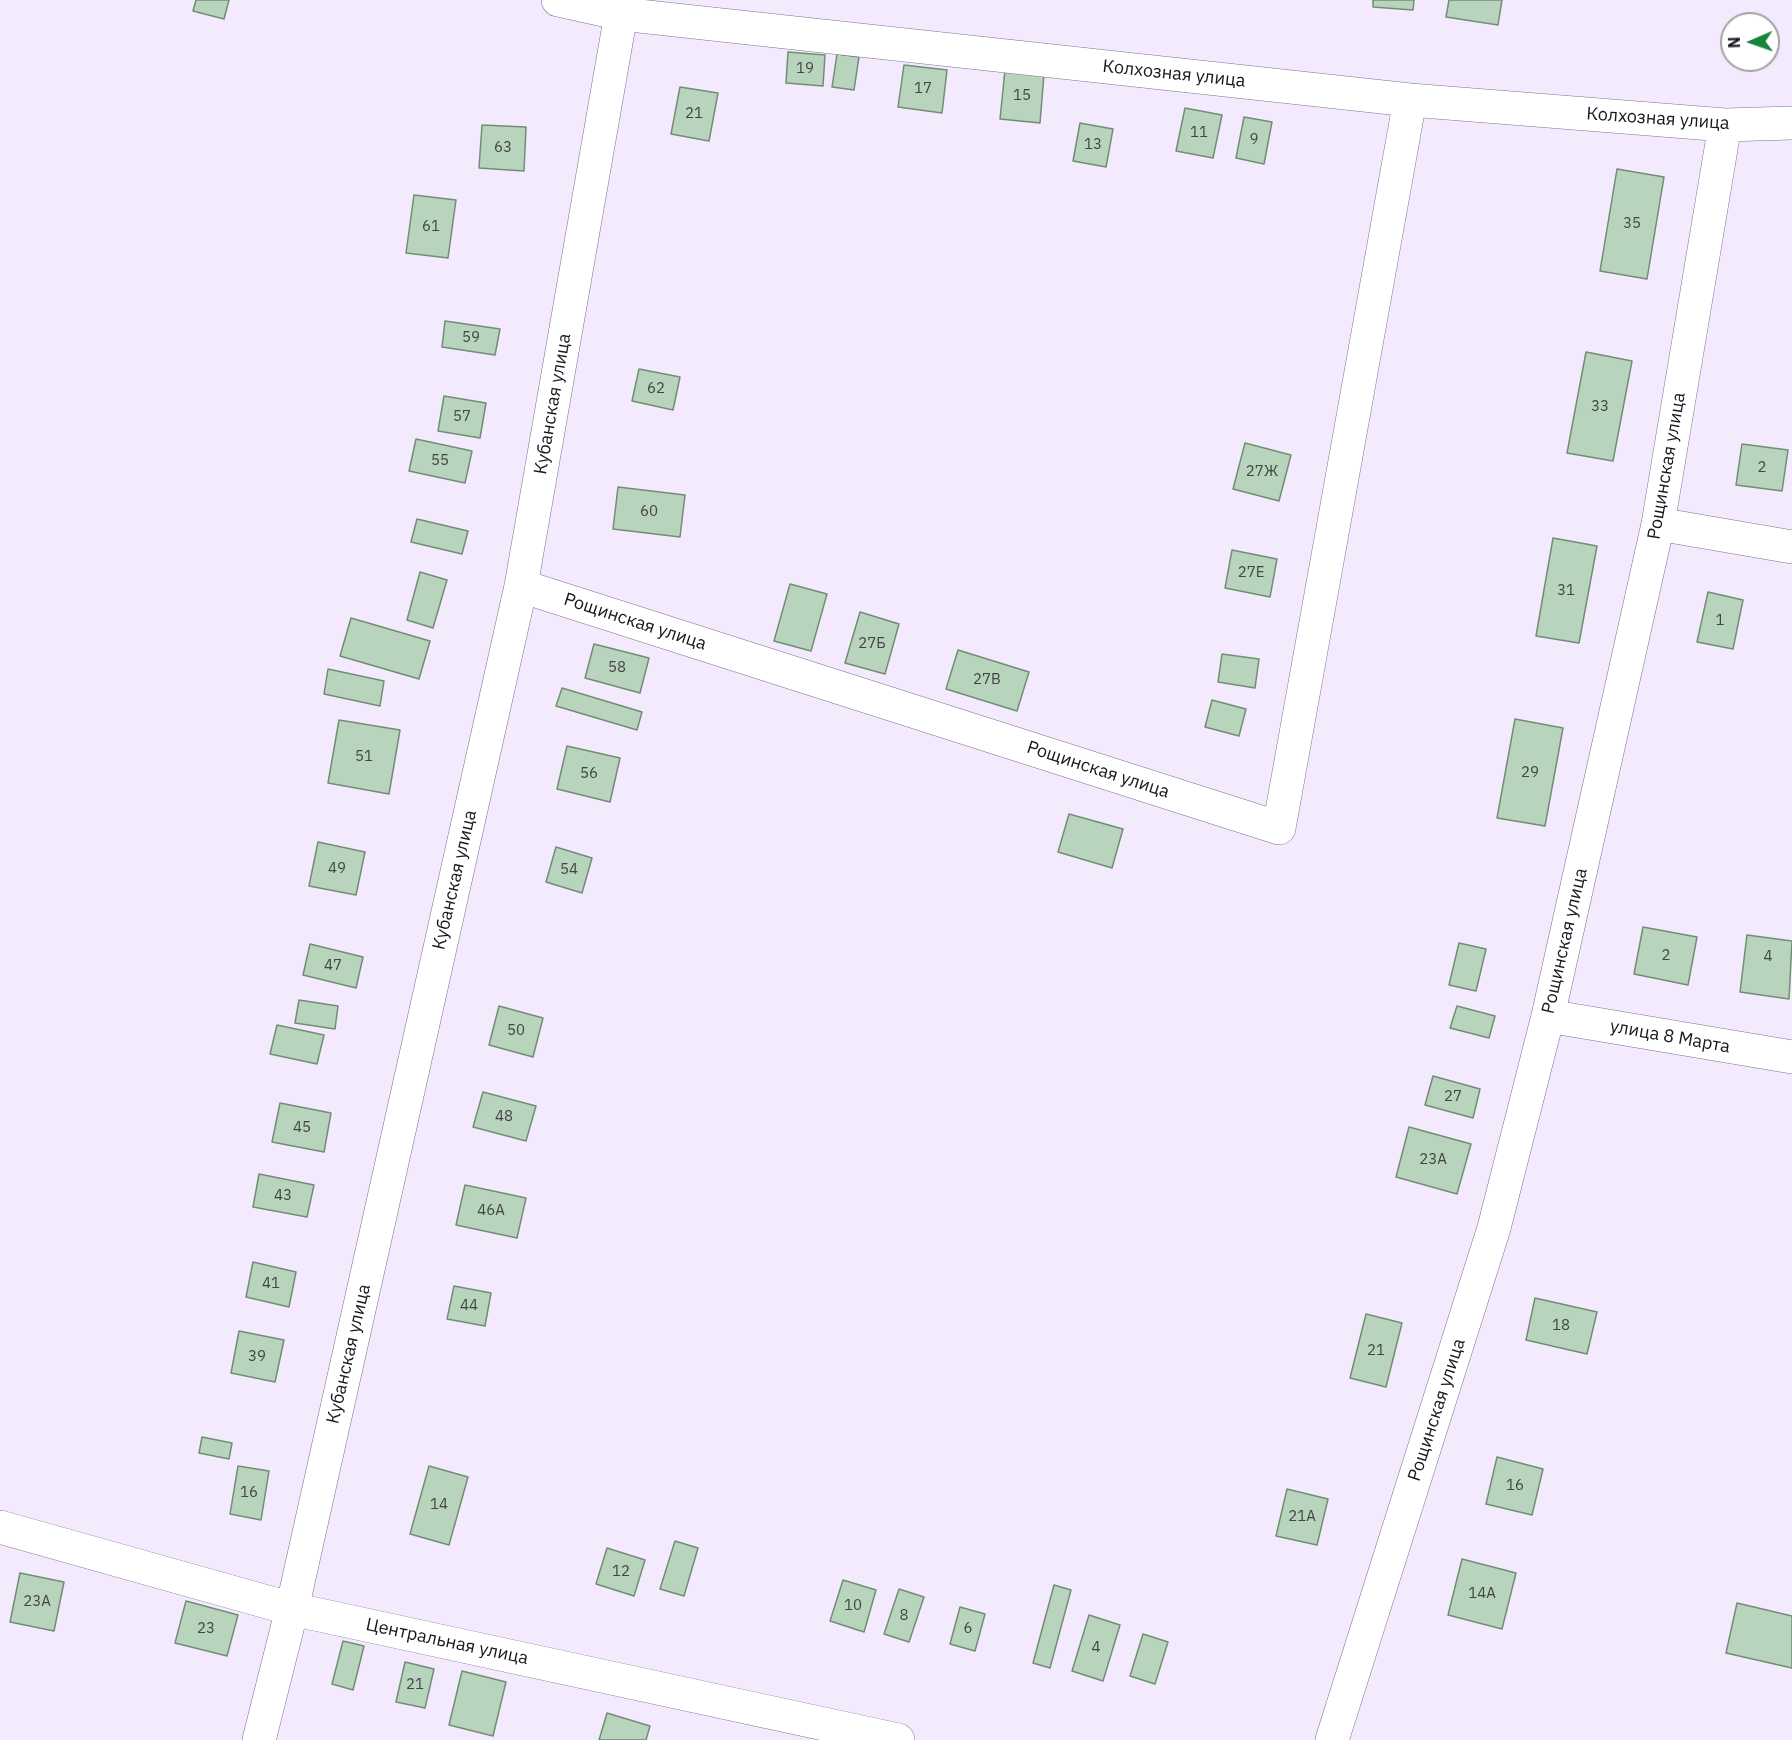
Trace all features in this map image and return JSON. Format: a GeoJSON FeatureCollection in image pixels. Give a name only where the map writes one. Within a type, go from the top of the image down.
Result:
{"type":"FeatureCollection","features":[{"type":"Feature","properties":{"kind":"street","name":"Колхозная улица"},"geometry":{"type":"LineString","coordinates":[[572,1],[621,14],[1410,100],[1725,125],[1792,123]]}},
{"type":"Feature","properties":{"kind":"street","name":"Кубанская улица"},"geometry":{"type":"LineString","coordinates":[[259,1740],[292,1609],[521,586],[621,14]]}},
{"type":"Feature","properties":{"kind":"street","name":"Рощинская улица"},"geometry":{"type":"LineString","coordinates":[[521,586],[1279,828],[1410,100]]}},
{"type":"Feature","properties":{"kind":"street","name":"Рощинская улица"},"geometry":{"type":"LineString","coordinates":[[1332,1740],[1494,1228],[1548,1016],[1658,524],[1725,125]]}},
{"type":"Feature","properties":{"kind":"street"},"geometry":{"type":"LineString","coordinates":[[1658,524],[1792,547]]}},
{"type":"Feature","properties":{"kind":"street","name":"улица 8 Марта"},"geometry":{"type":"LineString","coordinates":[[1548,1016],[1792,1057]]}},
{"type":"Feature","properties":{"kind":"street","name":"Центральная улица"},"geometry":{"type":"LineString","coordinates":[[0,1527],[292,1609],[898,1740]]}},
{"type":"Feature","properties":{"kind":"building"},"geometry":{"type":"Polygon","coordinates":[[[196,0],[229,0],[224,19],[193,11],[196,0]]]}},
{"type":"Feature","properties":{"kind":"building"},"geometry":{"type":"Polygon","coordinates":[[[1373,0],[1414,0],[1413,10],[1373,7],[1373,0]]]}},
{"type":"Feature","properties":{"kind":"building"},"geometry":{"type":"Polygon","coordinates":[[[1449,0],[1502,0],[1498,25],[1446,17],[1449,0]]]}},
{"type":"Feature","properties":{"kind":"building"},"geometry":{"type":"Polygon","coordinates":[[[788,52],[825,55],[823,86],[786,83],[788,52]]]}},
{"type":"Feature","properties":{"kind":"building"},"geometry":{"type":"Polygon","coordinates":[[[837,54],[859,57],[854,90],[832,87],[837,54]]]}},
{"type":"Feature","properties":{"kind":"building"},"geometry":{"type":"Polygon","coordinates":[[[904,65],[947,70],[942,113],[898,107],[904,65]]]}},
{"type":"Feature","properties":{"kind":"building"},"geometry":{"type":"Polygon","coordinates":[[[1005,70],[1044,74],[1040,123],[1000,119],[1005,70]]]}},
{"type":"Feature","properties":{"kind":"building"},"geometry":{"type":"Polygon","coordinates":[[[680,87],[718,93],[709,141],[671,134],[680,87]]]}},
{"type":"Feature","properties":{"kind":"building"},"geometry":{"type":"Polygon","coordinates":[[[1185,108],[1222,115],[1213,158],[1176,151],[1185,108]]]}},
{"type":"Feature","properties":{"kind":"building"},"geometry":{"type":"Polygon","coordinates":[[[1244,117],[1272,122],[1264,164],[1236,158],[1244,117]]]}},
{"type":"Feature","properties":{"kind":"building"},"geometry":{"type":"Polygon","coordinates":[[[1080,123],[1113,129],[1106,167],[1073,161],[1080,123]]]}},
{"type":"Feature","properties":{"kind":"building"},"geometry":{"type":"Polygon","coordinates":[[[482,125],[526,127],[524,171],[479,168],[482,125]]]}},
{"type":"Feature","properties":{"kind":"building"},"geometry":{"type":"Polygon","coordinates":[[[1617,169],[1664,177],[1647,279],[1600,271],[1617,169]]]}},
{"type":"Feature","properties":{"kind":"building"},"geometry":{"type":"Polygon","coordinates":[[[414,195],[456,200],[448,258],[406,253],[414,195]]]}},
{"type":"Feature","properties":{"kind":"building"},"geometry":{"type":"Polygon","coordinates":[[[445,321],[500,329],[495,355],[442,347],[445,321]]]}},
{"type":"Feature","properties":{"kind":"building"},"geometry":{"type":"Polygon","coordinates":[[[1586,352],[1632,361],[1613,461],[1567,453],[1586,352]]]}},
{"type":"Feature","properties":{"kind":"building"},"geometry":{"type":"Polygon","coordinates":[[[639,369],[680,377],[673,410],[632,401],[639,369]]]}},
{"type":"Feature","properties":{"kind":"building"},"geometry":{"type":"Polygon","coordinates":[[[444,396],[486,403],[480,438],[438,431],[444,396]]]}},
{"type":"Feature","properties":{"kind":"building"},"geometry":{"type":"Polygon","coordinates":[[[416,439],[472,451],[465,483],[409,471],[416,439]]]}},
{"type":"Feature","properties":{"kind":"building"},"geometry":{"type":"Polygon","coordinates":[[[1245,443],[1291,455],[1279,501],[1233,489],[1245,443]]]}},
{"type":"Feature","properties":{"kind":"building"},"geometry":{"type":"Polygon","coordinates":[[[1742,444],[1788,450],[1782,491],[1736,485],[1742,444]]]}},
{"type":"Feature","properties":{"kind":"building"},"geometry":{"type":"Polygon","coordinates":[[[618,487],[685,495],[680,537],[613,529],[618,487]]]}},
{"type":"Feature","properties":{"kind":"building"},"geometry":{"type":"Polygon","coordinates":[[[417,519],[468,531],[462,554],[411,542],[417,519]]]}},
{"type":"Feature","properties":{"kind":"building"},"geometry":{"type":"Polygon","coordinates":[[[1553,538],[1597,546],[1579,643],[1536,636],[1553,538]]]}},
{"type":"Feature","properties":{"kind":"building"},"geometry":{"type":"Polygon","coordinates":[[[1232,550],[1277,559],[1270,597],[1225,588],[1232,550]]]}},
{"type":"Feature","properties":{"kind":"building"},"geometry":{"type":"Polygon","coordinates":[[[420,572],[447,580],[433,628],[407,620],[420,572]]]}},
{"type":"Feature","properties":{"kind":"building"},"geometry":{"type":"Polygon","coordinates":[[[790,584],[827,594],[811,651],[774,641],[790,584]]]}},
{"type":"Feature","properties":{"kind":"building"},"geometry":{"type":"Polygon","coordinates":[[[1708,592],[1743,600],[1733,649],[1697,642],[1708,592]]]}},
{"type":"Feature","properties":{"kind":"building"},"geometry":{"type":"Polygon","coordinates":[[[860,612],[899,624],[885,674],[845,663],[860,612]]]}},
{"type":"Feature","properties":{"kind":"building"},"geometry":{"type":"Polygon","coordinates":[[[351,618],[430,641],[419,679],[340,656],[351,618]]]}},
{"type":"Feature","properties":{"kind":"building"},"geometry":{"type":"Polygon","coordinates":[[[594,644],[649,658],[640,693],[585,678],[594,644]]]}},
{"type":"Feature","properties":{"kind":"building"},"geometry":{"type":"Polygon","coordinates":[[[958,650],[1029,672],[1017,711],[946,689],[958,650]]]}},
{"type":"Feature","properties":{"kind":"building"},"geometry":{"type":"Polygon","coordinates":[[[1222,654],[1259,659],[1255,688],[1218,682],[1222,654]]]}},
{"type":"Feature","properties":{"kind":"building"},"geometry":{"type":"Polygon","coordinates":[[[328,669],[384,681],[380,706],[324,694],[328,669]]]}},
{"type":"Feature","properties":{"kind":"building"},"geometry":{"type":"Polygon","coordinates":[[[562,688],[642,712],[637,730],[556,706],[562,688]]]}},
{"type":"Feature","properties":{"kind":"building"},"geometry":{"type":"Polygon","coordinates":[[[1212,700],[1246,709],[1239,736],[1205,727],[1212,700]]]}},
{"type":"Feature","properties":{"kind":"building"},"geometry":{"type":"Polygon","coordinates":[[[1515,719],[1563,728],[1545,826],[1497,818],[1515,719]]]}},
{"type":"Feature","properties":{"kind":"building"},"geometry":{"type":"Polygon","coordinates":[[[339,720],[400,730],[389,794],[328,783],[339,720]]]}},
{"type":"Feature","properties":{"kind":"building"},"geometry":{"type":"Polygon","coordinates":[[[567,746],[620,758],[610,802],[557,789],[567,746]]]}},
{"type":"Feature","properties":{"kind":"building"},"geometry":{"type":"Polygon","coordinates":[[[1069,814],[1123,829],[1112,868],[1058,852],[1069,814]]]}},
{"type":"Feature","properties":{"kind":"building"},"geometry":{"type":"Polygon","coordinates":[[[318,842],[365,852],[356,895],[309,886],[318,842]]]}},
{"type":"Feature","properties":{"kind":"building"},"geometry":{"type":"Polygon","coordinates":[[[556,847],[592,858],[582,893],[546,882],[556,847]]]}},
{"type":"Feature","properties":{"kind":"building"},"geometry":{"type":"Polygon","coordinates":[[[1643,927],[1697,937],[1688,985],[1634,974],[1643,927]]]}},
{"type":"Feature","properties":{"kind":"building"},"geometry":{"type":"Polygon","coordinates":[[[1747,935],[1792,941],[1789,999],[1740,992],[1747,935]]]}},
{"type":"Feature","properties":{"kind":"building"},"geometry":{"type":"Polygon","coordinates":[[[1459,943],[1486,949],[1476,991],[1449,985],[1459,943]]]}},
{"type":"Feature","properties":{"kind":"building"},"geometry":{"type":"Polygon","coordinates":[[[310,944],[363,957],[356,988],[303,975],[310,944]]]}},
{"type":"Feature","properties":{"kind":"building"},"geometry":{"type":"Polygon","coordinates":[[[299,1000],[338,1006],[335,1029],[295,1023],[299,1000]]]}},
{"type":"Feature","properties":{"kind":"building"},"geometry":{"type":"Polygon","coordinates":[[[499,1006],[543,1018],[533,1057],[489,1045],[499,1006]]]}},
{"type":"Feature","properties":{"kind":"building"},"geometry":{"type":"Polygon","coordinates":[[[1457,1006],[1495,1016],[1489,1038],[1450,1028],[1457,1006]]]}},
{"type":"Feature","properties":{"kind":"building"},"geometry":{"type":"Polygon","coordinates":[[[277,1025],[324,1035],[317,1064],[270,1054],[277,1025]]]}},
{"type":"Feature","properties":{"kind":"building"},"geometry":{"type":"Polygon","coordinates":[[[1433,1076],[1480,1089],[1473,1118],[1425,1105],[1433,1076]]]}},
{"type":"Feature","properties":{"kind":"building"},"geometry":{"type":"Polygon","coordinates":[[[483,1092],[536,1106],[526,1141],[473,1127],[483,1092]]]}},
{"type":"Feature","properties":{"kind":"building"},"geometry":{"type":"Polygon","coordinates":[[[280,1103],[331,1113],[324,1152],[272,1142],[280,1103]]]}},
{"type":"Feature","properties":{"kind":"building"},"geometry":{"type":"Polygon","coordinates":[[[1409,1127],[1471,1144],[1457,1194],[1396,1177],[1409,1127]]]}},
{"type":"Feature","properties":{"kind":"building"},"geometry":{"type":"Polygon","coordinates":[[[259,1174],[314,1185],[307,1217],[253,1207],[259,1174]]]}},
{"type":"Feature","properties":{"kind":"building"},"geometry":{"type":"Polygon","coordinates":[[[465,1185],[526,1198],[517,1238],[456,1225],[465,1185]]]}},
{"type":"Feature","properties":{"kind":"building"},"geometry":{"type":"Polygon","coordinates":[[[253,1262],[296,1272],[289,1307],[246,1297],[253,1262]]]}},
{"type":"Feature","properties":{"kind":"building"},"geometry":{"type":"Polygon","coordinates":[[[454,1286],[491,1293],[485,1326],[447,1319],[454,1286]]]}},
{"type":"Feature","properties":{"kind":"building"},"geometry":{"type":"Polygon","coordinates":[[[1535,1298],[1597,1312],[1587,1354],[1526,1340],[1535,1298]]]}},
{"type":"Feature","properties":{"kind":"building"},"geometry":{"type":"Polygon","coordinates":[[[1366,1314],[1402,1323],[1386,1387],[1350,1378],[1366,1314]]]}},
{"type":"Feature","properties":{"kind":"building"},"geometry":{"type":"Polygon","coordinates":[[[239,1331],[284,1340],[275,1382],[231,1373],[239,1331]]]}},
{"type":"Feature","properties":{"kind":"building"},"geometry":{"type":"Polygon","coordinates":[[[202,1437],[232,1443],[229,1459],[199,1453],[202,1437]]]}},
{"type":"Feature","properties":{"kind":"building"},"geometry":{"type":"Polygon","coordinates":[[[1497,1457],[1543,1469],[1532,1515],[1486,1504],[1497,1457]]]}},
{"type":"Feature","properties":{"kind":"building"},"geometry":{"type":"Polygon","coordinates":[[[238,1466],[269,1471],[261,1520],[230,1514],[238,1466]]]}},
{"type":"Feature","properties":{"kind":"building"},"geometry":{"type":"Polygon","coordinates":[[[429,1466],[468,1477],[449,1545],[410,1534],[429,1466]]]}},
{"type":"Feature","properties":{"kind":"building"},"geometry":{"type":"Polygon","coordinates":[[[1287,1489],[1328,1499],[1317,1545],[1276,1536],[1287,1489]]]}},
{"type":"Feature","properties":{"kind":"building"},"geometry":{"type":"Polygon","coordinates":[[[675,1541],[698,1548],[684,1596],[660,1589],[675,1541]]]}},
{"type":"Feature","properties":{"kind":"building"},"geometry":{"type":"Polygon","coordinates":[[[607,1548],[645,1560],[634,1596],[596,1584],[607,1548]]]}},
{"type":"Feature","properties":{"kind":"building"},"geometry":{"type":"Polygon","coordinates":[[[1462,1559],[1516,1573],[1502,1629],[1448,1615],[1462,1559]]]}},
{"type":"Feature","properties":{"kind":"building"},"geometry":{"type":"Polygon","coordinates":[[[20,1573],[64,1582],[54,1631],[10,1622],[20,1573]]]}},
{"type":"Feature","properties":{"kind":"building"},"geometry":{"type":"Polygon","coordinates":[[[843,1580],[876,1590],[864,1632],[830,1621],[843,1580]]]}},
{"type":"Feature","properties":{"kind":"building"},"geometry":{"type":"Polygon","coordinates":[[[1054,1585],[1071,1590],[1050,1668],[1033,1663],[1054,1585]]]}},
{"type":"Feature","properties":{"kind":"building"},"geometry":{"type":"Polygon","coordinates":[[[899,1589],[924,1597],[909,1642],[884,1634],[899,1589]]]}},
{"type":"Feature","properties":{"kind":"building"},"geometry":{"type":"Polygon","coordinates":[[[186,1601],[238,1615],[227,1656],[175,1643],[186,1601]]]}},
{"type":"Feature","properties":{"kind":"building"},"geometry":{"type":"Polygon","coordinates":[[[1737,1603],[1792,1616],[1792,1668],[1726,1653],[1737,1603]]]}},
{"type":"Feature","properties":{"kind":"building"},"geometry":{"type":"Polygon","coordinates":[[[960,1607],[985,1614],[975,1651],[950,1644],[960,1607]]]}},
{"type":"Feature","properties":{"kind":"building"},"geometry":{"type":"Polygon","coordinates":[[[1089,1615],[1120,1625],[1103,1681],[1072,1671],[1089,1615]]]}},
{"type":"Feature","properties":{"kind":"building"},"geometry":{"type":"Polygon","coordinates":[[[1143,1634],[1168,1642],[1155,1684],[1130,1676],[1143,1634]]]}},
{"type":"Feature","properties":{"kind":"building"},"geometry":{"type":"Polygon","coordinates":[[[343,1641],[364,1646],[353,1690],[332,1684],[343,1641]]]}},
{"type":"Feature","properties":{"kind":"building"},"geometry":{"type":"Polygon","coordinates":[[[405,1662],[434,1669],[425,1708],[396,1702],[405,1662]]]}},
{"type":"Feature","properties":{"kind":"building"},"geometry":{"type":"Polygon","coordinates":[[[462,1671],[506,1682],[493,1736],[449,1725],[462,1671]]]}},
{"type":"Feature","properties":{"kind":"building"},"geometry":{"type":"Polygon","coordinates":[[[607,1713],[650,1726],[646,1740],[599,1740],[607,1713]]]}}]}
